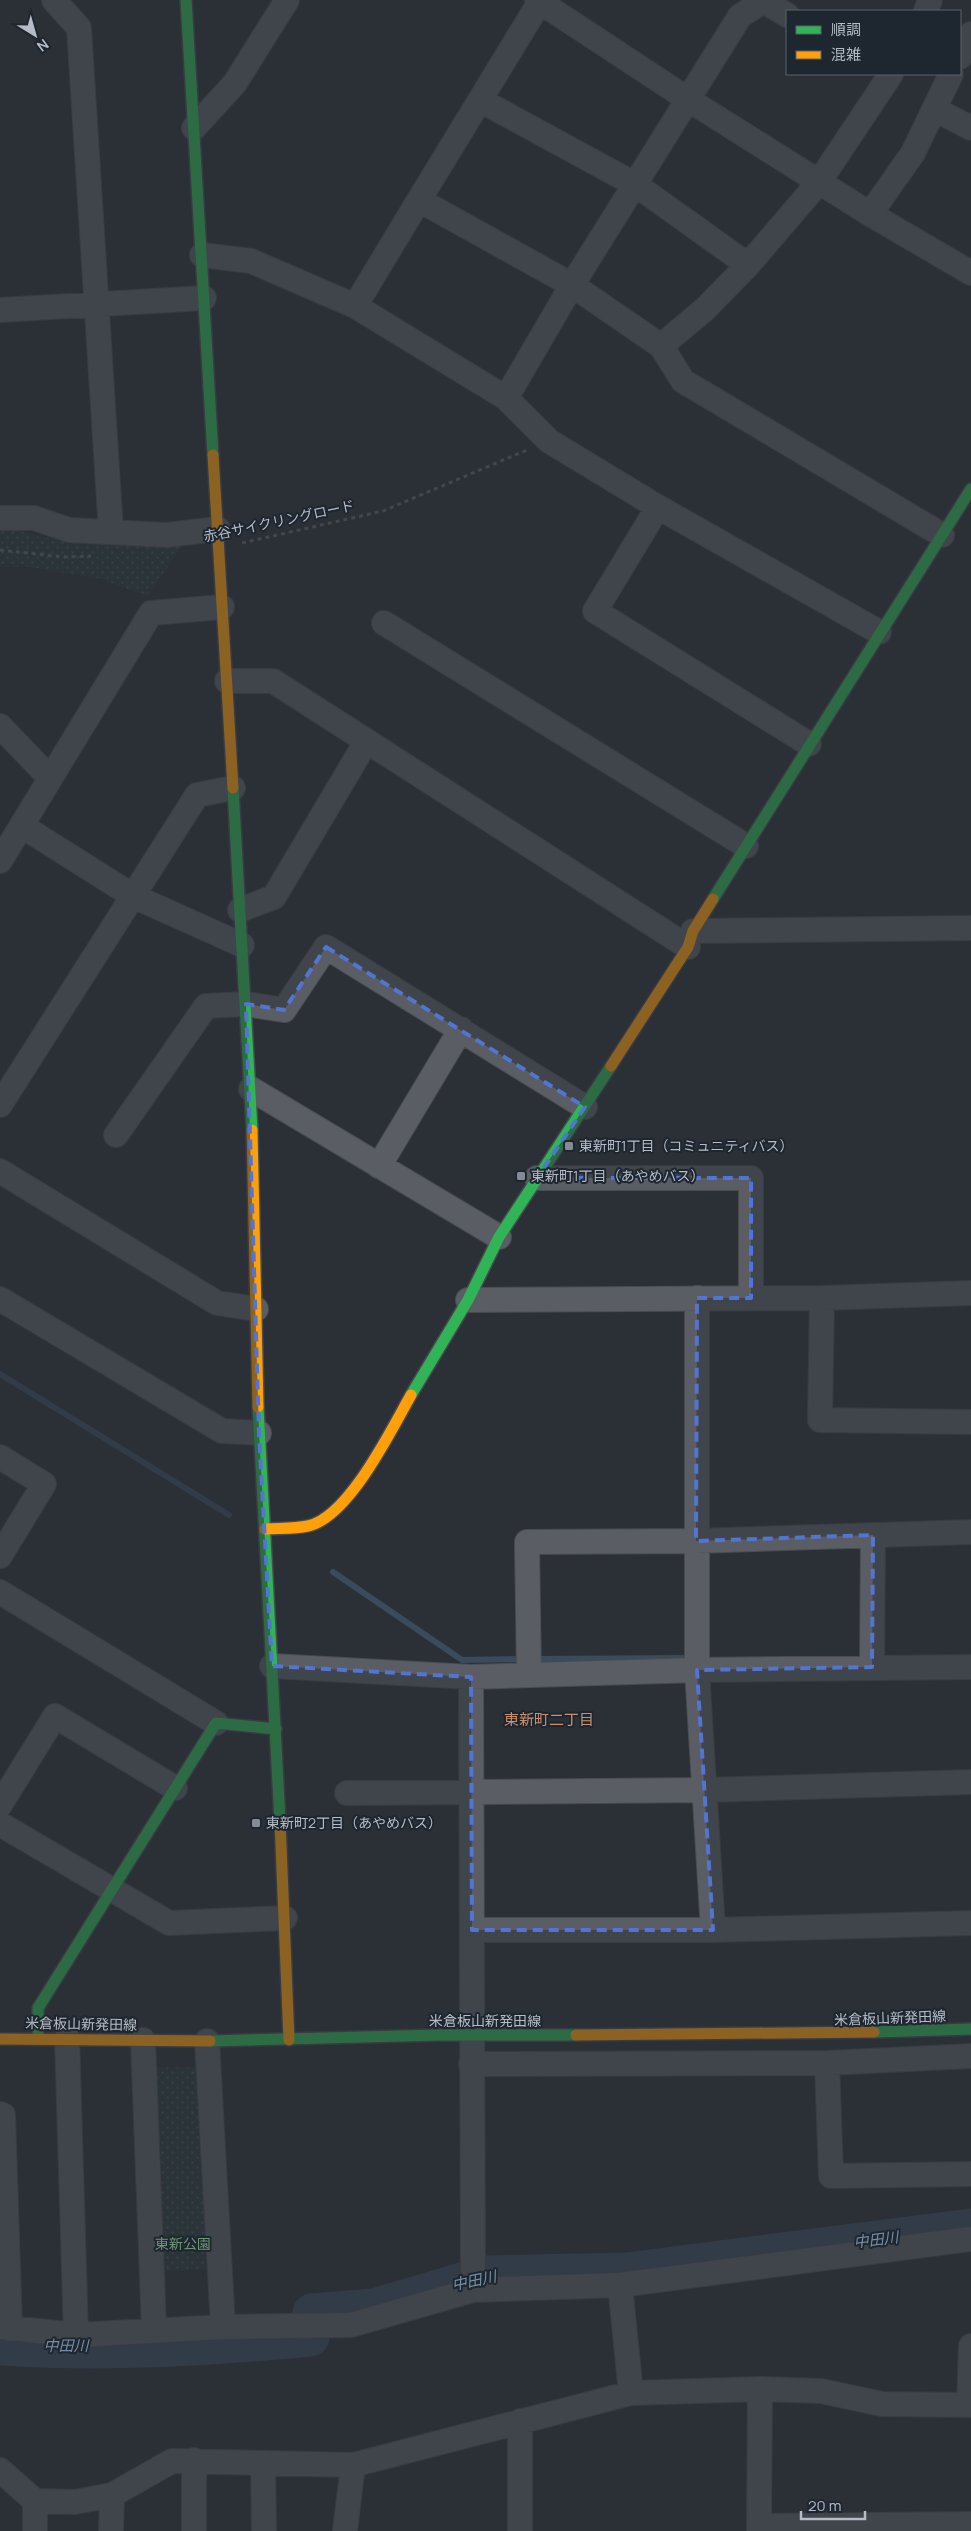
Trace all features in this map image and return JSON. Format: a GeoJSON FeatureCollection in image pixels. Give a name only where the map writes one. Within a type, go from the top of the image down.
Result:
{"type":"FeatureCollection","features":[{"type":"Feature","properties":{"kind":"street"},"geometry":{"type":"LineString","coordinates":[[54,0],[79,28],[111,532]]}},
{"type":"Feature","properties":{"kind":"street"},"geometry":{"type":"LineString","coordinates":[[186,0],[251,1089],[259,1433],[276,1729],[289,2040]]}},
{"type":"Feature","properties":{"kind":"street"},"geometry":{"type":"LineString","coordinates":[[194,128],[234,83],[287,0]]}},
{"type":"Feature","properties":{"kind":"street"},"geometry":{"type":"LineString","coordinates":[[506,398],[572,285],[636,186],[740,16],[764,0],[786,14]]}},
{"type":"Feature","properties":{"kind":"street"},"geometry":{"type":"LineString","coordinates":[[355,306],[540,1],[689,100],[870,214],[971,273]]}},
{"type":"Feature","properties":{"kind":"street"},"geometry":{"type":"LineString","coordinates":[[961,55],[971,34]]}},
{"type":"Feature","properties":{"kind":"street"},"geometry":{"type":"LineString","coordinates":[[661,346],[705,310],[748,265],[819,182],[888,75]]}},
{"type":"Feature","properties":{"kind":"street"},"geometry":{"type":"LineString","coordinates":[[870,214],[913,153],[951,75]]}},
{"type":"Feature","properties":{"kind":"street"},"geometry":{"type":"LineString","coordinates":[[480,100],[636,186],[748,265]]}},
{"type":"Feature","properties":{"kind":"street"},"geometry":{"type":"LineString","coordinates":[[934,109],[971,128]]}},
{"type":"Feature","properties":{"kind":"street"},"geometry":{"type":"LineString","coordinates":[[419,200],[572,285],[661,346],[684,381],[942,535]]}},
{"type":"Feature","properties":{"kind":"street"},"geometry":{"type":"LineString","coordinates":[[202,255],[251,261],[355,306],[506,398],[549,440],[658,507],[880,632]]}},
{"type":"Feature","properties":{"kind":"street"},"geometry":{"type":"LineString","coordinates":[[0,310],[204,298]]}},
{"type":"Feature","properties":{"kind":"street"},"geometry":{"type":"LineString","coordinates":[[265,1529],[309,1526],[337,1510],[359,1484],[468,1300],[499,1237],[585,1107],[691,939],[809,744],[971,489]]}},
{"type":"Feature","properties":{"kind":"street"},"geometry":{"type":"LineString","coordinates":[[658,507],[596,611],[809,744]]}},
{"type":"Feature","properties":{"kind":"street"},"geometry":{"type":"LineString","coordinates":[[0,518],[34,518],[69,530],[218,539]]}},
{"type":"Feature","properties":{"kind":"street"},"geometry":{"type":"LineString","coordinates":[[0,862],[151,613],[222,607]]}},
{"type":"Feature","properties":{"kind":"street"},"geometry":{"type":"LineString","coordinates":[[384,623],[746,846]]}},
{"type":"Feature","properties":{"kind":"street"},"geometry":{"type":"LineString","coordinates":[[227,681],[273,681],[366,742],[691,939],[971,928]]}},
{"type":"Feature","properties":{"kind":"street"},"geometry":{"type":"LineString","coordinates":[[0,726],[50,778]]}},
{"type":"Feature","properties":{"kind":"street"},"geometry":{"type":"LineString","coordinates":[[240,910],[274,897],[366,742]]}},
{"type":"Feature","properties":{"kind":"street"},"geometry":{"type":"LineString","coordinates":[[0,1105],[197,795],[233,788]]}},
{"type":"Feature","properties":{"kind":"street"},"geometry":{"type":"LineString","coordinates":[[22,826],[133,896],[242,945]]}},
{"type":"Feature","properties":{"kind":"street"},"geometry":{"type":"LineString","coordinates":[[116,1135],[206,1006],[246,1004],[284,1010],[326,947],[585,1107]]}},
{"type":"Feature","properties":{"kind":"street"},"geometry":{"type":"LineString","coordinates":[[379,1166],[461,1029]]}},
{"type":"Feature","properties":{"kind":"street"},"geometry":{"type":"LineString","coordinates":[[251,1089],[499,1237]]}},
{"type":"Feature","properties":{"kind":"street"},"geometry":{"type":"LineString","coordinates":[[0,1171],[217,1303],[256,1309]]}},
{"type":"Feature","properties":{"kind":"street"},"geometry":{"type":"LineString","coordinates":[[537,1178],[752,1178],[751,1298]]}},
{"type":"Feature","properties":{"kind":"street"},"geometry":{"type":"LineString","coordinates":[[468,1300],[822,1298],[971,1294]]}},
{"type":"Feature","properties":{"kind":"street"},"geometry":{"type":"LineString","coordinates":[[697,1298],[697,1670],[706,1790],[713,1930]]}},
{"type":"Feature","properties":{"kind":"street"},"geometry":{"type":"LineString","coordinates":[[822,1298],[820,1420],[971,1422]]}},
{"type":"Feature","properties":{"kind":"street"},"geometry":{"type":"LineString","coordinates":[[0,1299],[222,1431],[259,1433]]}},
{"type":"Feature","properties":{"kind":"street"},"geometry":{"type":"LineString","coordinates":[[0,1457],[44,1484],[0,1556]]}},
{"type":"Feature","properties":{"kind":"street"},"geometry":{"type":"LineString","coordinates":[[529,1675],[527,1542],[696,1541],[971,1532]]}},
{"type":"Feature","properties":{"kind":"street"},"geometry":{"type":"LineString","coordinates":[[872,1667],[873,1534]]}},
{"type":"Feature","properties":{"kind":"street"},"geometry":{"type":"LineString","coordinates":[[0,1592],[216,1723],[276,1729]]}},
{"type":"Feature","properties":{"kind":"street"},"geometry":{"type":"LineString","coordinates":[[272,1666],[471,1677],[697,1670],[971,1667]]}},
{"type":"Feature","properties":{"kind":"street"},"geometry":{"type":"LineString","coordinates":[[471,1677],[473,2290]]}},
{"type":"Feature","properties":{"kind":"street"},"geometry":{"type":"LineString","coordinates":[[0,1806],[55,1716],[175,1788]]}},
{"type":"Feature","properties":{"kind":"street"},"geometry":{"type":"LineString","coordinates":[[38,2037],[38,2008],[216,1723]]}},
{"type":"Feature","properties":{"kind":"street"},"geometry":{"type":"LineString","coordinates":[[348,1793],[706,1790],[971,1782]]}},
{"type":"Feature","properties":{"kind":"street"},"geometry":{"type":"LineString","coordinates":[[0,1824],[111,1891],[169,1923],[285,1918]]}},
{"type":"Feature","properties":{"kind":"street"},"geometry":{"type":"LineString","coordinates":[[472,1930],[713,1930],[971,1923]]}},
{"type":"Feature","properties":{"kind":"street","name":"米倉板山新発田線"},"geometry":{"type":"LineString","coordinates":[[0,2039],[38,2037],[207,2041],[471,2035],[850,2035],[971,2029]]}},
{"type":"Feature","properties":{"kind":"street"},"geometry":{"type":"LineString","coordinates":[[67,2038],[76,2335]]}},
{"type":"Feature","properties":{"kind":"street"},"geometry":{"type":"LineString","coordinates":[[143,2040],[154,2330]]}},
{"type":"Feature","properties":{"kind":"street"},"geometry":{"type":"LineString","coordinates":[[207,2041],[223,2327]]}},
{"type":"Feature","properties":{"kind":"street"},"geometry":{"type":"LineString","coordinates":[[471,2064],[827,2063],[971,2056]]}},
{"type":"Feature","properties":{"kind":"street"},"geometry":{"type":"LineString","coordinates":[[827,2063],[831,2176],[971,2174]]}},
{"type":"Feature","properties":{"kind":"street"},"geometry":{"type":"LineString","coordinates":[[0,2114],[3,2115],[5,2328],[76,2335],[223,2327],[351,2325],[473,2290],[620,2285],[971,2239]]}},
{"type":"Feature","properties":{"kind":"street"},"geometry":{"type":"LineString","coordinates":[[620,2285],[631,2393]]}},
{"type":"Feature","properties":{"kind":"street"},"geometry":{"type":"LineString","coordinates":[[0,2470],[35,2501],[75,2502],[112,2495],[172,2461],[353,2465],[631,2393],[760,2389],[821,2391],[882,2404],[970,2405],[971,2346]]}},
{"type":"Feature","properties":{"kind":"street"},"geometry":{"type":"LineString","coordinates":[[760,2389],[759,2529],[971,2524]]}},
{"type":"Feature","properties":{"kind":"street"},"geometry":{"type":"LineString","coordinates":[[520,2421],[520,2531]]}},
{"type":"Feature","properties":{"kind":"street"},"geometry":{"type":"LineString","coordinates":[[194,2460],[194,2531]]}},
{"type":"Feature","properties":{"kind":"street"},"geometry":{"type":"LineString","coordinates":[[263,2463],[264,2531]]}},
{"type":"Feature","properties":{"kind":"street"},"geometry":{"type":"LineString","coordinates":[[344,2531],[353,2465]]}},
{"type":"Feature","properties":{"kind":"street"},"geometry":{"type":"LineString","coordinates":[[111,2531],[112,2495]]}},
{"type":"Feature","properties":{"kind":"street"},"geometry":{"type":"LineString","coordinates":[[35,2501],[35,2531]]}},
{"type":"Feature","properties":{"kind":"path","name":"赤谷サイクリングロード"},"geometry":{"type":"LineString","coordinates":[[218,539],[383,511],[549,440]]}},
{"type":"Feature","properties":{"kind":"path"},"geometry":{"type":"LineString","coordinates":[[0,550],[64,557],[93,555]]}},
{"type":"Feature","properties":{"kind":"highlighted area"},"geometry":{"type":"Polygon","coordinates":[[[326,947],[585,1107],[537,1178],[751,1178],[751,1298],[697,1298],[696,1541],[873,1535],[872,1667],[697,1670],[713,1930],[472,1930],[471,1677],[272,1666],[259,1433],[246,1004],[284,1010],[326,947]]]}},
{"type":"Feature","properties":{"kind":"green space"},"geometry":{"type":"Polygon","coordinates":[[[0,528],[72,541],[186,540],[148,596],[97,578],[29,567],[0,567],[0,528]]]}},
{"type":"Feature","properties":{"kind":"green space","name":"東新公園"},"geometry":{"type":"Polygon","coordinates":[[[200,2067],[211,2269],[158,2272],[151,2068],[200,2067]]]}},
{"type":"Feature","properties":{"kind":"waterway"},"geometry":{"type":"LineString","coordinates":[[0,1374],[229,1515]]}},
{"type":"Feature","properties":{"kind":"waterway"},"geometry":{"type":"LineString","coordinates":[[333,1572],[462,1660],[524,1659]]}},
{"type":"Feature","properties":{"kind":"waterway"},"geometry":{"type":"LineString","coordinates":[[534,1659],[692,1658]]}},
{"type":"Feature","properties":{"kind":"waterway","name":"中田川"},"geometry":{"type":"LineString","coordinates":[[0,2346],[78,2349],[155,2348],[233,2344],[310,2337],[312,2313],[374,2308],[486,2275],[627,2272],[971,2228]]}},
{"type":"Feature","properties":{"kind":"traffic: fast"},"geometry":{"type":"LineString","coordinates":[[186,0],[213,455]]}},
{"type":"Feature","properties":{"kind":"traffic: fast"},"geometry":{"type":"LineString","coordinates":[[713,899],[971,489]]}},
{"type":"Feature","properties":{"kind":"traffic: fast"},"geometry":{"type":"LineString","coordinates":[[233,788],[252,1130]]}},
{"type":"Feature","properties":{"kind":"traffic: fast"},"geometry":{"type":"LineString","coordinates":[[411,1395],[468,1300],[499,1237],[611,1066]]}},
{"type":"Feature","properties":{"kind":"traffic: fast"},"geometry":{"type":"LineString","coordinates":[[258,1407],[280,1821]]}},
{"type":"Feature","properties":{"kind":"traffic: fast"},"geometry":{"type":"LineString","coordinates":[[38,2037],[38,2008],[216,1723],[276,1729]]}},
{"type":"Feature","properties":{"kind":"traffic: fast"},"geometry":{"type":"LineString","coordinates":[[874,2032],[971,2029]]}},
{"type":"Feature","properties":{"kind":"traffic: fast"},"geometry":{"type":"LineString","coordinates":[[210,2041],[440,2035],[576,2035]]}},
{"type":"Feature","properties":{"kind":"traffic: slow"},"geometry":{"type":"LineString","coordinates":[[213,455],[233,788]]}},
{"type":"Feature","properties":{"kind":"traffic: slow"},"geometry":{"type":"LineString","coordinates":[[611,1066],[688,947],[693,931],[713,899]]}},
{"type":"Feature","properties":{"kind":"traffic: slow"},"geometry":{"type":"LineString","coordinates":[[252,1130],[258,1407]]}},
{"type":"Feature","properties":{"kind":"traffic: slow"},"geometry":{"type":"LineString","coordinates":[[265,1529],[308,1526],[323,1519],[339,1507],[367,1470],[411,1395]]}},
{"type":"Feature","properties":{"kind":"traffic: slow"},"geometry":{"type":"LineString","coordinates":[[280,1821],[289,2040]]}},
{"type":"Feature","properties":{"kind":"traffic: slow"},"geometry":{"type":"LineString","coordinates":[[576,2035],[874,2032]]}},
{"type":"Feature","properties":{"kind":"traffic: slow"},"geometry":{"type":"LineString","coordinates":[[0,2039],[210,2041]]}},
{"type":"Feature","properties":{"kind":"place","name":"東新町1丁目（コミュニティバス）"},"geometry":{"type":"Point","coordinates":[569,1146]}},
{"type":"Feature","properties":{"kind":"place","name":"東新町1丁目（あやめバス）"},"geometry":{"type":"Point","coordinates":[521,1176]}},
{"type":"Feature","properties":{"kind":"place","name":"東新町2丁目（あやめバス）"},"geometry":{"type":"Point","coordinates":[256,1823]}},
{"type":"Feature","properties":{"kind":"district","name":"東新町二丁目"},"geometry":{"type":"Point","coordinates":[549,1720]}}]}
